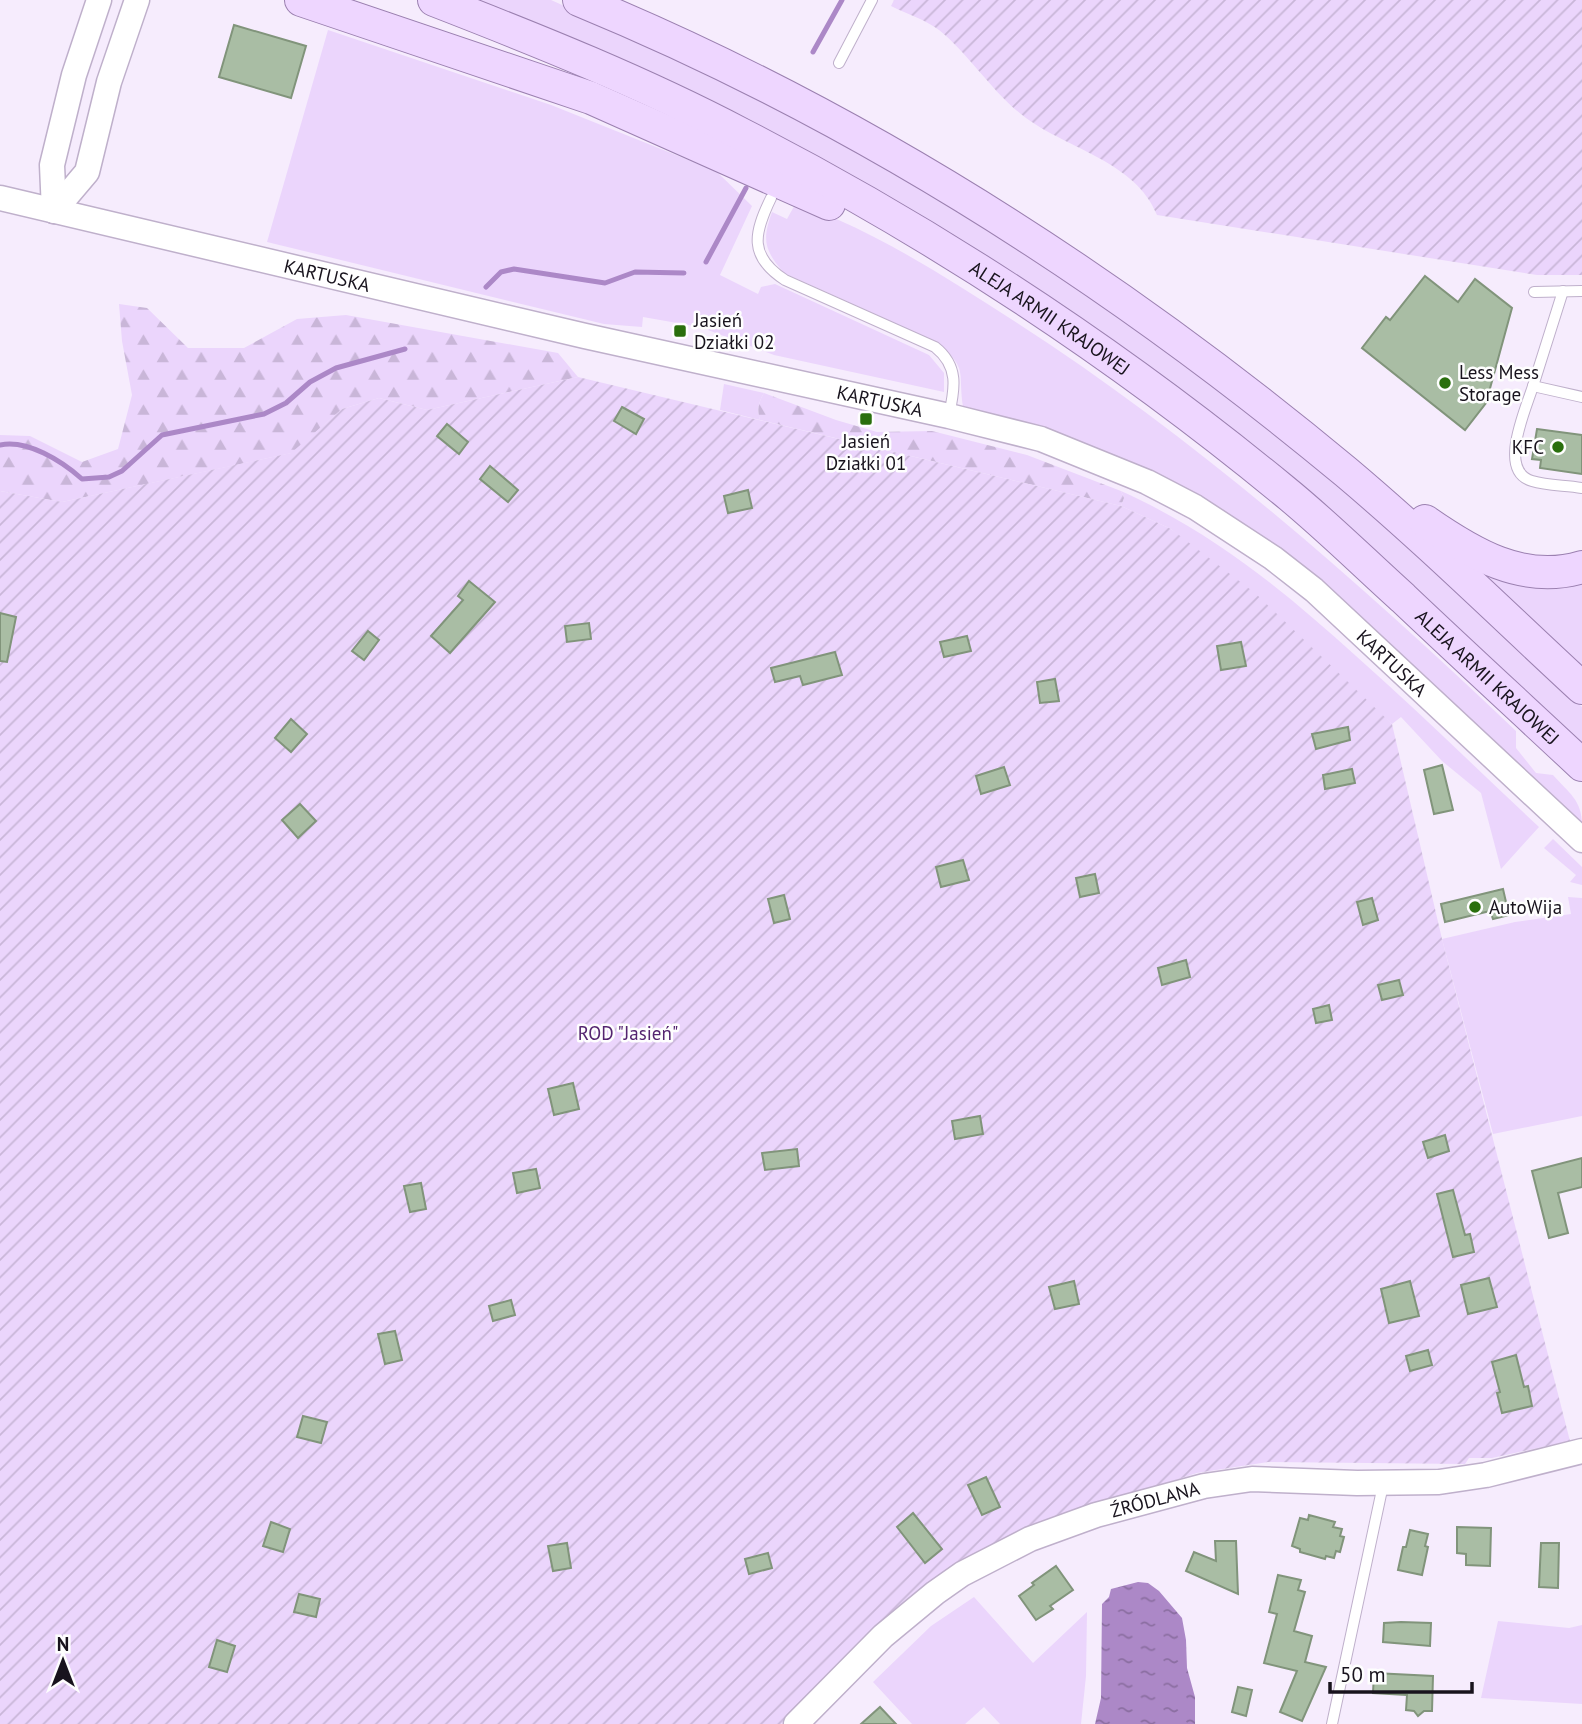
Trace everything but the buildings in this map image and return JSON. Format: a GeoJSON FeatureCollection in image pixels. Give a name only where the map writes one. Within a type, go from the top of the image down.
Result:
{"type":"FeatureCollection","features":[{"type":"Feature","properties":{"kind":"main road"},"geometry":{"type":"LineString","coordinates":[[301,0],[592,98],[835,206],[1058,321]]}},
{"type":"Feature","properties":{"kind":"main road","name":"ALEJA ARMII KRAJOWEJ"},"geometry":{"type":"LineString","coordinates":[[434,0],[601,68],[739,132],[853,194],[963,259],[1058,321],[1162,395],[1285,492],[1582,765]]}},
{"type":"Feature","properties":{"kind":"main road"},"geometry":{"type":"LineString","coordinates":[[579,0],[657,33],[766,86],[919,170],[1021,232],[1169,333],[1349,475],[1582,688]]}},
{"type":"Feature","properties":{"kind":"main road"},"geometry":{"type":"LineString","coordinates":[[1349,475],[1487,559],[1515,568],[1535,570],[1569,571],[1582,566]]}},
{"type":"Feature","properties":{"kind":"street"},"geometry":{"type":"LineString","coordinates":[[54,211],[52,165],[74,75],[99,0]]}},
{"type":"Feature","properties":{"kind":"street"},"geometry":{"type":"LineString","coordinates":[[54,211],[87,172],[109,82],[137,0]]}},
{"type":"Feature","properties":{"kind":"street","name":"KARTUSKA"},"geometry":{"type":"LineString","coordinates":[[0,198],[585,336],[949,415],[1041,439],[1105,464],[1195,507],[1273,558],[1323,598],[1582,840]]}},
{"type":"Feature","properties":{"kind":"street","name":"ŹRÓDLANA"},"geometry":{"type":"LineString","coordinates":[[796,1724],[883,1636],[962,1574],[1030,1539],[1096,1515],[1204,1486],[1252,1479],[1384,1484],[1439,1482],[1486,1475],[1582,1451]]}},
{"type":"Feature","properties":{"kind":"lane"},"geometry":{"type":"LineString","coordinates":[[839,63],[872,0]]}},
{"type":"Feature","properties":{"kind":"lane"},"geometry":{"type":"LineString","coordinates":[[771,198],[760,222],[757,238],[758,250],[764,262],[785,280],[935,347],[944,354],[954,374],[949,415]]}},
{"type":"Feature","properties":{"kind":"lane"},"geometry":{"type":"LineString","coordinates":[[1534,292],[1582,290]]}},
{"type":"Feature","properties":{"kind":"lane"},"geometry":{"type":"LineString","coordinates":[[1563,291],[1513,453],[1517,468],[1529,481],[1582,488]]}},
{"type":"Feature","properties":{"kind":"lane"},"geometry":{"type":"LineString","coordinates":[[1533,386],[1582,397]]}},
{"type":"Feature","properties":{"kind":"lane"},"geometry":{"type":"LineString","coordinates":[[1332,1724],[1384,1484]]}},
{"type":"Feature","properties":{"kind":"green space"},"geometry":{"type":"Polygon","coordinates":[[[469,0],[551,0],[716,74],[853,145],[1040,257],[1183,359],[1327,475],[1501,630],[1582,707],[1582,749],[1168,384],[469,0]]]}},
{"type":"Feature","properties":{"kind":"green space"},"geometry":{"type":"Polygon","coordinates":[[[894,0],[1582,0],[1582,275],[1537,275],[1157,215],[1134,182],[1099,158],[1026,118],[939,30],[891,6],[894,0]]]}},
{"type":"Feature","properties":{"kind":"green space"},"geometry":{"type":"Polygon","coordinates":[[[328,30],[551,105],[716,171],[752,206],[720,275],[758,294],[761,287],[775,284],[929,355],[944,373],[944,392],[774,355],[700,327],[643,317],[642,327],[604,324],[267,242],[328,30]]]}},
{"type":"Feature","properties":{"kind":"green space"},"geometry":{"type":"Polygon","coordinates":[[[797,201],[892,246],[977,297],[1079,364],[1210,462],[1335,566],[1516,731],[1516,748],[1536,773],[1553,775],[1569,792],[1580,809],[1582,825],[1348,607],[1285,552],[1216,505],[1147,470],[1049,430],[963,406],[958,366],[939,343],[784,273],[769,251],[767,230],[772,212],[787,219],[797,201]]]}},
{"type":"Feature","properties":{"kind":"green space"},"geometry":{"type":"Polygon","coordinates":[[[119,304],[147,308],[188,348],[244,348],[297,319],[346,315],[558,353],[578,377],[427,410],[379,398],[342,409],[292,453],[62,502],[0,491],[0,435],[30,436],[82,462],[118,449],[132,395],[122,341],[119,304]]]}},
{"type":"Feature","properties":{"kind":"green space","name":"ROD \"Jasień\""},"geometry":{"type":"Polygon","coordinates":[[[578,377],[1121,506],[1171,529],[1255,593],[1392,724],[1442,939],[1570,1441],[1492,1458],[1469,1458],[1465,1464],[1268,1462],[1197,1473],[1026,1529],[781,1724],[0,1724],[0,491],[62,502],[291,453],[342,409],[379,398],[427,410],[578,377]]]}},
{"type":"Feature","properties":{"kind":"green space"},"geometry":{"type":"Polygon","coordinates":[[[724,384],[764,393],[759,406],[760,420],[720,410],[724,384]]]}},
{"type":"Feature","properties":{"kind":"green space"},"geometry":{"type":"Polygon","coordinates":[[[764,393],[877,432],[932,431],[1027,455],[1121,491],[1124,498],[1121,506],[760,420],[759,406],[764,393]]]}},
{"type":"Feature","properties":{"kind":"green space"},"geometry":{"type":"Polygon","coordinates":[[[1121,491],[1186,525],[1273,585],[1379,677],[1539,827],[1501,869],[1481,793],[1442,761],[1401,717],[1392,724],[1171,529],[1121,506],[1124,498],[1121,491]]]}},
{"type":"Feature","properties":{"kind":"green space"},"geometry":{"type":"Polygon","coordinates":[[[1478,569],[1582,579],[1582,667],[1478,569]]]}},
{"type":"Feature","properties":{"kind":"green space"},"geometry":{"type":"Polygon","coordinates":[[[1553,839],[1582,867],[1582,885],[1570,882],[1576,875],[1544,848],[1553,839]]]}},
{"type":"Feature","properties":{"kind":"green space"},"geometry":{"type":"Polygon","coordinates":[[[1568,897],[1582,898],[1582,1116],[1493,1134],[1442,939],[1515,922],[1571,914],[1568,897]]]}},
{"type":"Feature","properties":{"kind":"green space"},"geometry":{"type":"Polygon","coordinates":[[[974,1597],[1033,1663],[1087,1612],[1086,1676],[1081,1724],[1000,1724],[984,1707],[965,1724],[912,1724],[873,1682],[931,1626],[974,1597]]]}},
{"type":"Feature","properties":{"kind":"green space"},"geometry":{"type":"Polygon","coordinates":[[[1498,1621],[1569,1628],[1582,1625],[1582,1704],[1481,1698],[1498,1621]]]}},
{"type":"Feature","properties":{"kind":"water"},"geometry":{"type":"Polygon","coordinates":[[[1138,1582],[1148,1583],[1159,1591],[1182,1618],[1187,1668],[1195,1697],[1195,1724],[1095,1724],[1101,1698],[1102,1604],[1109,1597],[1111,1589],[1138,1582]]]}},
{"type":"Feature","properties":{"kind":"waterway"},"geometry":{"type":"LineString","coordinates":[[813,52],[842,0]]}},
{"type":"Feature","properties":{"kind":"waterway"},"geometry":{"type":"LineString","coordinates":[[706,262],[746,188]]}},
{"type":"Feature","properties":{"kind":"waterway"},"geometry":{"type":"LineString","coordinates":[[486,287],[501,272],[514,269],[605,283],[635,272],[684,273]]}},
{"type":"Feature","properties":{"kind":"waterway"},"geometry":{"type":"LineString","coordinates":[[0,445],[33,448],[65,465],[82,479],[109,477],[122,471],[162,435],[264,414],[286,403],[310,382],[336,368],[405,349]]}},
{"type":"Feature","properties":{"kind":"place","name":"Jasień Działki 02"},"geometry":{"type":"Point","coordinates":[680,331]}},
{"type":"Feature","properties":{"kind":"place","name":"Less Mess Storage"},"geometry":{"type":"Point","coordinates":[1445,383]}},
{"type":"Feature","properties":{"kind":"place","name":"Jasień Działki 01"},"geometry":{"type":"Point","coordinates":[866,419]}},
{"type":"Feature","properties":{"kind":"place","name":"KFC"},"geometry":{"type":"Point","coordinates":[1558,447]}},
{"type":"Feature","properties":{"kind":"place","name":"AutoWija"},"geometry":{"type":"Point","coordinates":[1475,907]}}]}
